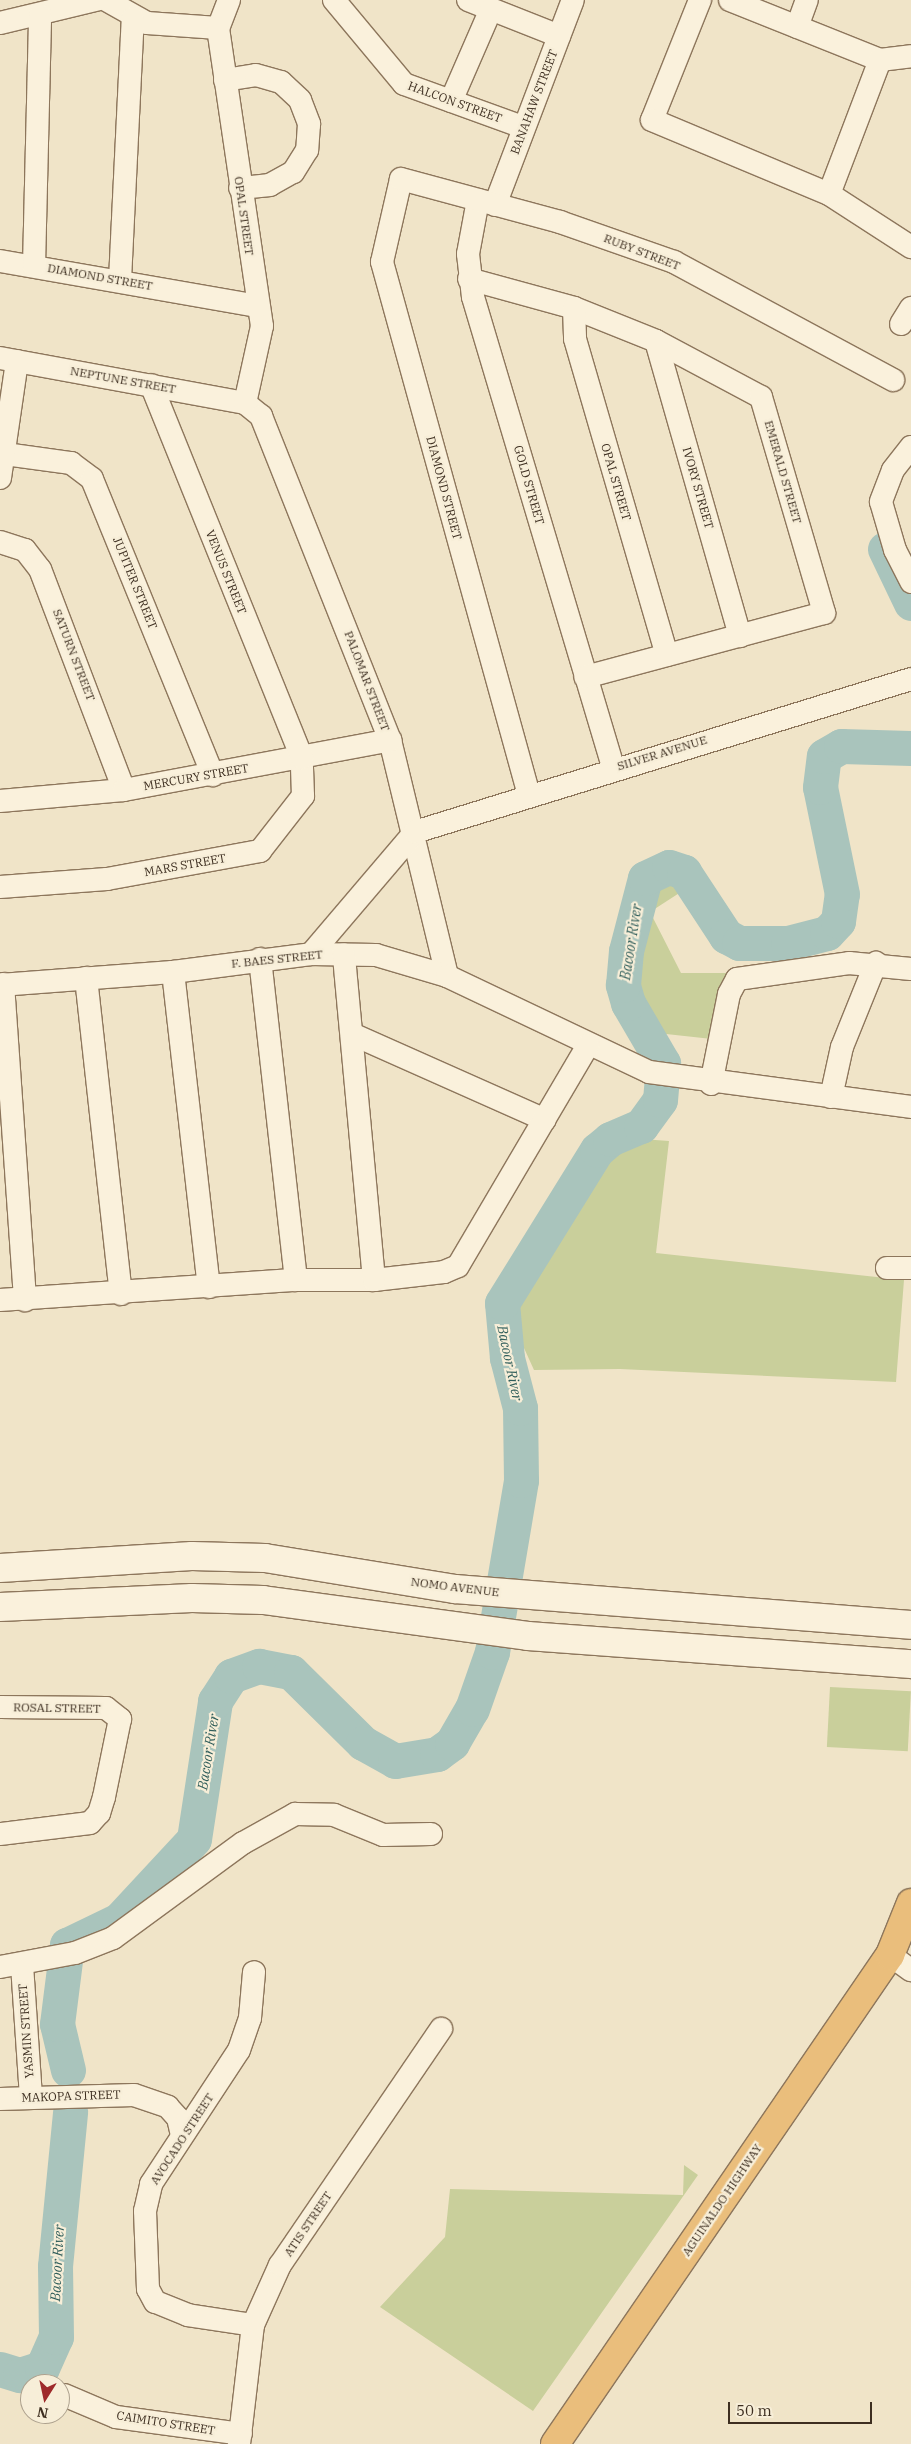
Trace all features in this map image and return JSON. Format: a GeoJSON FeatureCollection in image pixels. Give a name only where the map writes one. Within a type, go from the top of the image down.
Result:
{"type":"FeatureCollection","features":[{"type":"Feature","properties":{"kind":"highway","name":"AGUINALDO HIGHWAY"},"geometry":{"type":"LineString","coordinates":[[900,1962],[911,1903]]}},
{"type":"Feature","properties":{"kind":"highway","name":"AGUINALDO HIGHWAY"},"geometry":{"type":"LineString","coordinates":[[555,2444],[900,1962],[911,1938]]}},
{"type":"Feature","properties":{"kind":"main road","name":"NOMO AVENUE"},"geometry":{"type":"LineString","coordinates":[[0,1568],[192,1556],[265,1558],[455,1589],[911,1625]]}},
{"type":"Feature","properties":{"kind":"main road"},"geometry":{"type":"LineString","coordinates":[[0,1607],[192,1598],[263,1600],[528,1636],[911,1664]]}},
{"type":"Feature","properties":{"kind":"street"},"geometry":{"type":"LineString","coordinates":[[0,23],[40,15],[96,0]]}},
{"type":"Feature","properties":{"kind":"street"},"geometry":{"type":"LineString","coordinates":[[106,0],[133,18],[160,26],[218,28],[228,0]]}},
{"type":"Feature","properties":{"kind":"street","name":"HALCON STREET"},"geometry":{"type":"LineString","coordinates":[[334,0],[404,84],[524,127]]}},
{"type":"Feature","properties":{"kind":"street"},"geometry":{"type":"LineString","coordinates":[[468,0],[559,36]]}},
{"type":"Feature","properties":{"kind":"street","name":"BANAHAW STREET"},"geometry":{"type":"LineString","coordinates":[[487,202],[524,127],[573,0]]}},
{"type":"Feature","properties":{"kind":"street"},"geometry":{"type":"LineString","coordinates":[[700,0],[652,120],[829,194],[911,247]]}},
{"type":"Feature","properties":{"kind":"street"},"geometry":{"type":"LineString","coordinates":[[730,0],[880,60],[911,56]]}},
{"type":"Feature","properties":{"kind":"street"},"geometry":{"type":"LineString","coordinates":[[797,27],[806,0]]}},
{"type":"Feature","properties":{"kind":"street"},"geometry":{"type":"LineString","coordinates":[[451,101],[491,9]]}},
{"type":"Feature","properties":{"kind":"street"},"geometry":{"type":"LineString","coordinates":[[34,266],[40,15]]}},
{"type":"Feature","properties":{"kind":"street"},"geometry":{"type":"LineString","coordinates":[[120,280],[133,18]]}},
{"type":"Feature","properties":{"kind":"street","name":"OPAL STREET"},"geometry":{"type":"LineString","coordinates":[[218,28],[240,188],[262,326],[245,402]]}},
{"type":"Feature","properties":{"kind":"street"},"geometry":{"type":"LineString","coordinates":[[829,194],[880,60]]}},
{"type":"Feature","properties":{"kind":"street"},"geometry":{"type":"LineString","coordinates":[[225,80],[256,75],[281,82],[300,100],[309,124],[306,150],[293,172],[270,185],[240,188]]}},
{"type":"Feature","properties":{"kind":"street","name":"DIAMOND STREET"},"geometry":{"type":"LineString","coordinates":[[401,179],[382,262],[529,795]]}},
{"type":"Feature","properties":{"kind":"street","name":"RUBY STREET"},"geometry":{"type":"LineString","coordinates":[[401,179],[487,202],[674,262],[892,380]]}},
{"type":"Feature","properties":{"kind":"street","name":"GOLD STREET"},"geometry":{"type":"LineString","coordinates":[[487,202],[468,254],[469,279],[612,768]]}},
{"type":"Feature","properties":{"kind":"street","name":"DIAMOND STREET"},"geometry":{"type":"LineString","coordinates":[[0,261],[120,280],[258,306]]}},
{"type":"Feature","properties":{"kind":"street","name":"EMERALD STREET"},"geometry":{"type":"LineString","coordinates":[[469,279],[574,308],[656,341],[761,397],[824,613],[585,677]]}},
{"type":"Feature","properties":{"kind":"street","name":"OPAL STREET"},"geometry":{"type":"LineString","coordinates":[[574,308],[575,339],[667,656]]}},
{"type":"Feature","properties":{"kind":"street","name":"IVORY STREET"},"geometry":{"type":"LineString","coordinates":[[656,341],[740,636]]}},
{"type":"Feature","properties":{"kind":"street"},"geometry":{"type":"LineString","coordinates":[[0,478],[5,454],[8,360]]}},
{"type":"Feature","properties":{"kind":"street","name":"NEPTUNE STREET"},"geometry":{"type":"LineString","coordinates":[[8,360],[245,402]]}},
{"type":"Feature","properties":{"kind":"street","name":"VENUS STREET"},"geometry":{"type":"LineString","coordinates":[[151,385],[302,758]]}},
{"type":"Feature","properties":{"kind":"street","name":"PALOMAR STREET"},"geometry":{"type":"LineString","coordinates":[[245,402],[261,416],[273,441],[390,740],[415,832],[447,976]]}},
{"type":"Feature","properties":{"kind":"street"},"geometry":{"type":"LineString","coordinates":[[911,448],[893,470],[880,502],[895,550],[911,582]]}},
{"type":"Feature","properties":{"kind":"street","name":"JUPITER STREET"},"geometry":{"type":"LineString","coordinates":[[5,454],[71,463],[92,479],[213,775]]}},
{"type":"Feature","properties":{"kind":"street","name":"SATURN STREET"},"geometry":{"type":"LineString","coordinates":[[0,542],[24,550],[40,568],[124,790]]}},
{"type":"Feature","properties":{"kind":"street","name":"SILVER AVENUE"},"geometry":{"type":"LineString","coordinates":[[415,832],[612,768],[911,679]]}},
{"type":"Feature","properties":{"kind":"street","name":"MERCURY STREET"},"geometry":{"type":"LineString","coordinates":[[1,796],[124,790],[213,775],[390,740]]}},
{"type":"Feature","properties":{"kind":"street","name":"MARS STREET"},"geometry":{"type":"LineString","coordinates":[[0,887],[107,878],[260,851],[300,805],[302,758]]}},
{"type":"Feature","properties":{"kind":"street"},"geometry":{"type":"LineString","coordinates":[[311,954],[415,832]]}},
{"type":"Feature","properties":{"kind":"street","name":"F. BAES STREET"},"geometry":{"type":"LineString","coordinates":[[2,984],[173,972],[260,959],[311,954],[344,954],[412,963],[447,976],[588,1045],[649,1072],[711,1084],[911,1106]]}},
{"type":"Feature","properties":{"kind":"street"},"geometry":{"type":"LineString","coordinates":[[344,954],[374,1280]]}},
{"type":"Feature","properties":{"kind":"street"},"geometry":{"type":"LineString","coordinates":[[260,959],[296,1280]]}},
{"type":"Feature","properties":{"kind":"street"},"geometry":{"type":"LineString","coordinates":[[711,1084],[729,994],[737,978],[876,963],[911,969]]}},
{"type":"Feature","properties":{"kind":"street"},"geometry":{"type":"LineString","coordinates":[[831,1097],[842,1047],[876,963]]}},
{"type":"Feature","properties":{"kind":"street"},"geometry":{"type":"LineString","coordinates":[[173,972],[209,1287]]}},
{"type":"Feature","properties":{"kind":"street"},"geometry":{"type":"LineString","coordinates":[[86,978],[121,1294]]}},
{"type":"Feature","properties":{"kind":"street"},"geometry":{"type":"LineString","coordinates":[[2,984],[10,1214],[25,1300]]}},
{"type":"Feature","properties":{"kind":"street"},"geometry":{"type":"LineString","coordinates":[[352,1034],[545,1120]]}},
{"type":"Feature","properties":{"kind":"street"},"geometry":{"type":"LineString","coordinates":[[0,1300],[121,1294],[296,1280],[374,1280],[444,1272],[458,1266],[588,1045]]}},
{"type":"Feature","properties":{"kind":"street"},"geometry":{"type":"LineString","coordinates":[[887,1268],[911,1268]]}},
{"type":"Feature","properties":{"kind":"street","name":"ROSAL STREET"},"geometry":{"type":"LineString","coordinates":[[0,1707],[117,1712],[119,1727],[104,1797],[99,1813],[90,1823],[0,1834]]}},
{"type":"Feature","properties":{"kind":"street"},"geometry":{"type":"LineString","coordinates":[[18,1964],[75,1953],[113,1938],[243,1844],[294,1814],[334,1815],[383,1835],[431,1834]]}},
{"type":"Feature","properties":{"kind":"street","name":"YASMIN STREET"},"geometry":{"type":"LineString","coordinates":[[18,1964],[31,2096]]}},
{"type":"Feature","properties":{"kind":"street","name":"AVOCADO STREET"},"geometry":{"type":"LineString","coordinates":[[253,2326],[170,2310],[155,2302],[148,2288],[146,2199],[182,2135],[239,2050],[250,2018],[254,1972]]}},
{"type":"Feature","properties":{"kind":"street","name":"ATIS STREET"},"geometry":{"type":"LineString","coordinates":[[240,2439],[253,2326],[280,2265],[441,2029]]}},
{"type":"Feature","properties":{"kind":"street","name":"MAKOPA STREET"},"geometry":{"type":"LineString","coordinates":[[0,2099],[102,2093],[154,2100],[178,2118],[182,2135]]}},
{"type":"Feature","properties":{"kind":"street","name":"CAIMITO STREET"},"geometry":{"type":"LineString","coordinates":[[70,2398],[116,2417],[240,2439]]}},
{"type":"Feature","properties":{"kind":"green space"},"geometry":{"type":"Polygon","coordinates":[[[672,873],[687,888],[650,912],[681,973],[730,973],[712,1039],[657,1033],[631,992],[648,892],[653,879],[672,873]]]}},
{"type":"Feature","properties":{"kind":"green space"},"geometry":{"type":"Polygon","coordinates":[[[628,1138],[669,1141],[656,1253],[904,1280],[896,1382],[620,1369],[534,1370],[509,1315],[511,1303],[611,1151],[628,1138]]]}},
{"type":"Feature","properties":{"kind":"green space"},"geometry":{"type":"Polygon","coordinates":[[[830,1687],[911,1691],[908,1751],[827,1747],[830,1687]]]}},
{"type":"Feature","properties":{"kind":"green space"},"geometry":{"type":"Polygon","coordinates":[[[684,2165],[698,2175],[533,2411],[380,2307],[445,2237],[450,2189],[683,2195],[684,2165]]]}},
{"type":"Feature","properties":{"kind":"waterway","name":"Bacoor River"},"geometry":{"type":"LineString","coordinates":[[885,549],[911,603]]}},
{"type":"Feature","properties":{"kind":"waterway","name":"Bacoor River"},"geometry":{"type":"LineString","coordinates":[[68,2070],[57,2024],[67,1945],[119,1920],[194,1839],[215,1701],[231,1676],[259,1666],[291,1672],[363,1743],[395,1761],[437,1754],[452,1743],[472,1709],[492,1652],[521,1480],[520,1408],[507,1358],[502,1303],[597,1150],[610,1139],[641,1126],[660,1100],[663,1063],[628,1003],[623,985],[626,951],[645,878],[669,867],[684,872],[726,936],[739,943],[788,943],[827,933],[838,921],[842,894],[820,787],[824,756],[841,746],[911,748]]}},
{"type":"Feature","properties":{"kind":"waterway","name":"Bacoor River"},"geometry":{"type":"LineString","coordinates":[[0,2369],[20,2375],[42,2368],[56,2337],[55,2266],[70,2112]]}}]}
